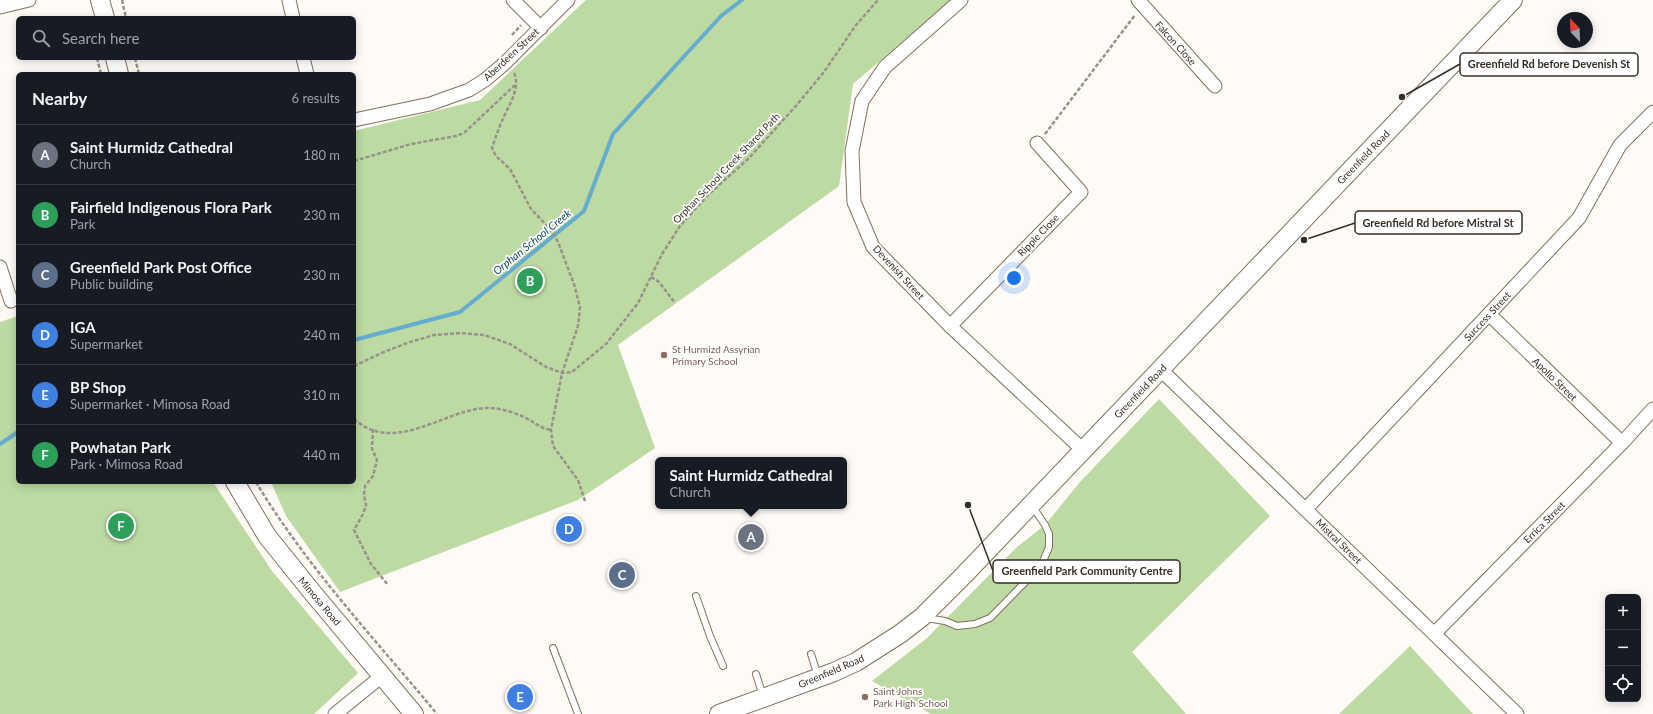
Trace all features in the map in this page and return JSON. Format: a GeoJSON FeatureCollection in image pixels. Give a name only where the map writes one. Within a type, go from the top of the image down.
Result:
{"type":"FeatureCollection","features":[{"type":"Feature","properties":{"kind":"street"},"geometry":{"type":"LineString","coordinates":[[0,7],[29,0]]}},
{"type":"Feature","properties":{"kind":"street"},"geometry":{"type":"LineString","coordinates":[[100,0],[104,16]]}},
{"type":"Feature","properties":{"kind":"street"},"geometry":{"type":"LineString","coordinates":[[289,0],[293,16]]}},
{"type":"Feature","properties":{"kind":"street"},"geometry":{"type":"LineString","coordinates":[[513,0],[540,28]]}},
{"type":"Feature","properties":{"kind":"street","name":"Aberdeen Street"},"geometry":{"type":"LineString","coordinates":[[356,120],[430,104],[469,90],[485,80],[505,63],[568,0]]}},
{"type":"Feature","properties":{"kind":"street","name":"Devenish Street"},"geometry":{"type":"LineString","coordinates":[[961,0],[885,67],[862,101],[852,151],[854,202],[873,247],[950,326],[1083,450]]}},
{"type":"Feature","properties":{"kind":"street","name":"Greenfield Road"},"geometry":{"type":"LineString","coordinates":[[719,714],[856,662],[900,634],[922,617],[964,575],[1513,0]]}},
{"type":"Feature","properties":{"kind":"street","name":"Falcon Close"},"geometry":{"type":"LineString","coordinates":[[1141,3],[1215,86]]}},
{"type":"Feature","properties":{"kind":"street"},"geometry":{"type":"LineString","coordinates":[[116,60],[118,72]]}},
{"type":"Feature","properties":{"kind":"street"},"geometry":{"type":"LineString","coordinates":[[304,60],[306,72]]}},
{"type":"Feature","properties":{"kind":"street","name":"Success Street"},"geometry":{"type":"LineString","coordinates":[[1306,509],[1579,218],[1620,145],[1653,112]]}},
{"type":"Feature","properties":{"kind":"street","name":"Ripple Close"},"geometry":{"type":"LineString","coordinates":[[950,326],[1081,192],[1038,143]]}},
{"type":"Feature","properties":{"kind":"street"},"geometry":{"type":"LineString","coordinates":[[0,266],[10,302]]}},
{"type":"Feature","properties":{"kind":"street","name":"Apollo Street"},"geometry":{"type":"LineString","coordinates":[[1488,314],[1622,443]]}},
{"type":"Feature","properties":{"kind":"street","name":"Mistral Street"},"geometry":{"type":"LineString","coordinates":[[1160,369],[1517,714]]}},
{"type":"Feature","properties":{"kind":"street","name":"Errica Street"},"geometry":{"type":"LineString","coordinates":[[1434,634],[1622,443],[1653,409]]}},
{"type":"Feature","properties":{"kind":"street","name":"Mimosa Road"},"geometry":{"type":"LineString","coordinates":[[236,484],[267,536],[414,714]]}},
{"type":"Feature","properties":{"kind":"street"},"geometry":{"type":"LineString","coordinates":[[335,714],[382,676]]}},
{"type":"Feature","properties":{"kind":"lane"},"geometry":{"type":"LineString","coordinates":[[922,617],[945,621],[957,626],[975,624],[990,618],[1041,566],[1049,547],[1049,534],[1045,525],[1031,504]]}},
{"type":"Feature","properties":{"kind":"lane"},"geometry":{"type":"LineString","coordinates":[[696,596],[710,636],[723,666]]}},
{"type":"Feature","properties":{"kind":"lane"},"geometry":{"type":"LineString","coordinates":[[553,648],[578,714]]}},
{"type":"Feature","properties":{"kind":"lane"},"geometry":{"type":"LineString","coordinates":[[811,654],[818,677]]}},
{"type":"Feature","properties":{"kind":"lane"},"geometry":{"type":"LineString","coordinates":[[756,674],[764,697]]}},
{"type":"Feature","properties":{"kind":"path"},"geometry":{"type":"LineString","coordinates":[[122,0],[126,16]]}},
{"type":"Feature","properties":{"kind":"path","name":"Orphan School Creek Shared Path"},"geometry":{"type":"LineString","coordinates":[[562,374],[572,372],[606,344],[638,303],[662,254],[680,226],[708,195],[749,158],[795,107],[824,72],[856,24],[878,0]]}},
{"type":"Feature","properties":{"kind":"path"},"geometry":{"type":"LineString","coordinates":[[1038,143],[1141,3]]}},
{"type":"Feature","properties":{"kind":"path"},"geometry":{"type":"LineString","coordinates":[[98,60],[100,72]]}},
{"type":"Feature","properties":{"kind":"path"},"geometry":{"type":"LineString","coordinates":[[136,60],[138,72]]}},
{"type":"Feature","properties":{"kind":"path"},"geometry":{"type":"LineString","coordinates":[[514,73],[516,84],[510,106],[502,119],[492,148],[496,156],[510,169],[531,209],[551,230],[558,242],[574,284],[580,307],[578,326],[562,374],[551,430],[554,446],[578,480],[585,501]]}},
{"type":"Feature","properties":{"kind":"path"},"geometry":{"type":"LineString","coordinates":[[356,160],[411,144],[456,136],[464,133],[516,84]]}},
{"type":"Feature","properties":{"kind":"path"},"geometry":{"type":"LineString","coordinates":[[651,277],[659,282],[675,304]]}},
{"type":"Feature","properties":{"kind":"path"},"geometry":{"type":"LineString","coordinates":[[356,365],[407,343],[434,335],[460,333],[484,335],[510,344],[546,367],[562,374]]}},
{"type":"Feature","properties":{"kind":"path"},"geometry":{"type":"LineString","coordinates":[[356,421],[360,424],[382,433],[402,432],[417,429],[471,410],[487,408],[524,416],[542,428],[551,430]]}},
{"type":"Feature","properties":{"kind":"path"},"geometry":{"type":"LineString","coordinates":[[373,429],[372,449],[377,460],[374,476],[365,486],[364,495],[366,505],[354,530],[371,564],[388,585]]}},
{"type":"Feature","properties":{"kind":"path"},"geometry":{"type":"LineString","coordinates":[[257,484],[277,517],[307,557],[438,714]]}},
{"type":"Feature","properties":{"kind":"green space"},"geometry":{"type":"Polygon","coordinates":[[[586,0],[951,0],[853,84],[839,186],[618,345],[655,448],[578,500],[340,592],[286,516],[272,484],[356,484],[356,131],[480,100],[586,0]]]}},
{"type":"Feature","properties":{"kind":"green space"},"geometry":{"type":"Polygon","coordinates":[[[16,317],[16,484],[214,484],[272,571],[358,673],[314,714],[0,714],[0,322],[16,317]]]}},
{"type":"Feature","properties":{"kind":"green space"},"geometry":{"type":"Polygon","coordinates":[[[1159,399],[1270,516],[1132,652],[1186,714],[931,714],[872,681],[927,638],[1017,547],[1045,525],[1080,482],[1159,399]]]}},
{"type":"Feature","properties":{"kind":"green space"},"geometry":{"type":"Polygon","coordinates":[[[1410,646],[1473,714],[1339,714],[1410,646]]]}},
{"type":"Feature","properties":{"kind":"waterway","name":"Orphan School Creek"},"geometry":{"type":"LineString","coordinates":[[356,339],[460,312],[584,211],[613,134],[721,16],[742,0]]}},
{"type":"Feature","properties":{"kind":"waterway","name":"Orphan School Creek"},"geometry":{"type":"LineString","coordinates":[[0,444],[16,433]]}},
{"type":"Feature","properties":{"kind":"place","name":"Greenfield Rd before Devenish St"},"geometry":{"type":"Point","coordinates":[1402,97]}},
{"type":"Feature","properties":{"kind":"place","name":"Greenfield Rd before Mistral St"},"geometry":{"type":"Point","coordinates":[1304,240]}},
{"type":"Feature","properties":{"kind":"place","name":"Fairfield Indigenous Flora Park"},"geometry":{"type":"Point","coordinates":[530,281]}},
{"type":"Feature","properties":{"kind":"place","name":"St Hurmizd Assyrian Primary School"},"geometry":{"type":"Point","coordinates":[664,355]}},
{"type":"Feature","properties":{"kind":"place","name":"Greenfield Park Community Centre"},"geometry":{"type":"Point","coordinates":[968,505]}},
{"type":"Feature","properties":{"kind":"place","name":"Powhatan Park"},"geometry":{"type":"Point","coordinates":[121,526]}},
{"type":"Feature","properties":{"kind":"place","name":"IGA"},"geometry":{"type":"Point","coordinates":[569,529]}},
{"type":"Feature","properties":{"kind":"place","name":"Saint Hurmidz Cathedral"},"geometry":{"type":"Point","coordinates":[751,537]}},
{"type":"Feature","properties":{"kind":"place","name":"Greenfield Park Post Office"},"geometry":{"type":"Point","coordinates":[622,575]}},
{"type":"Feature","properties":{"kind":"place","name":"BP Shop"},"geometry":{"type":"Point","coordinates":[520,697]}},
{"type":"Feature","properties":{"kind":"place","name":"Saint Johns Park High School"},"geometry":{"type":"Point","coordinates":[865,697]}}]}
